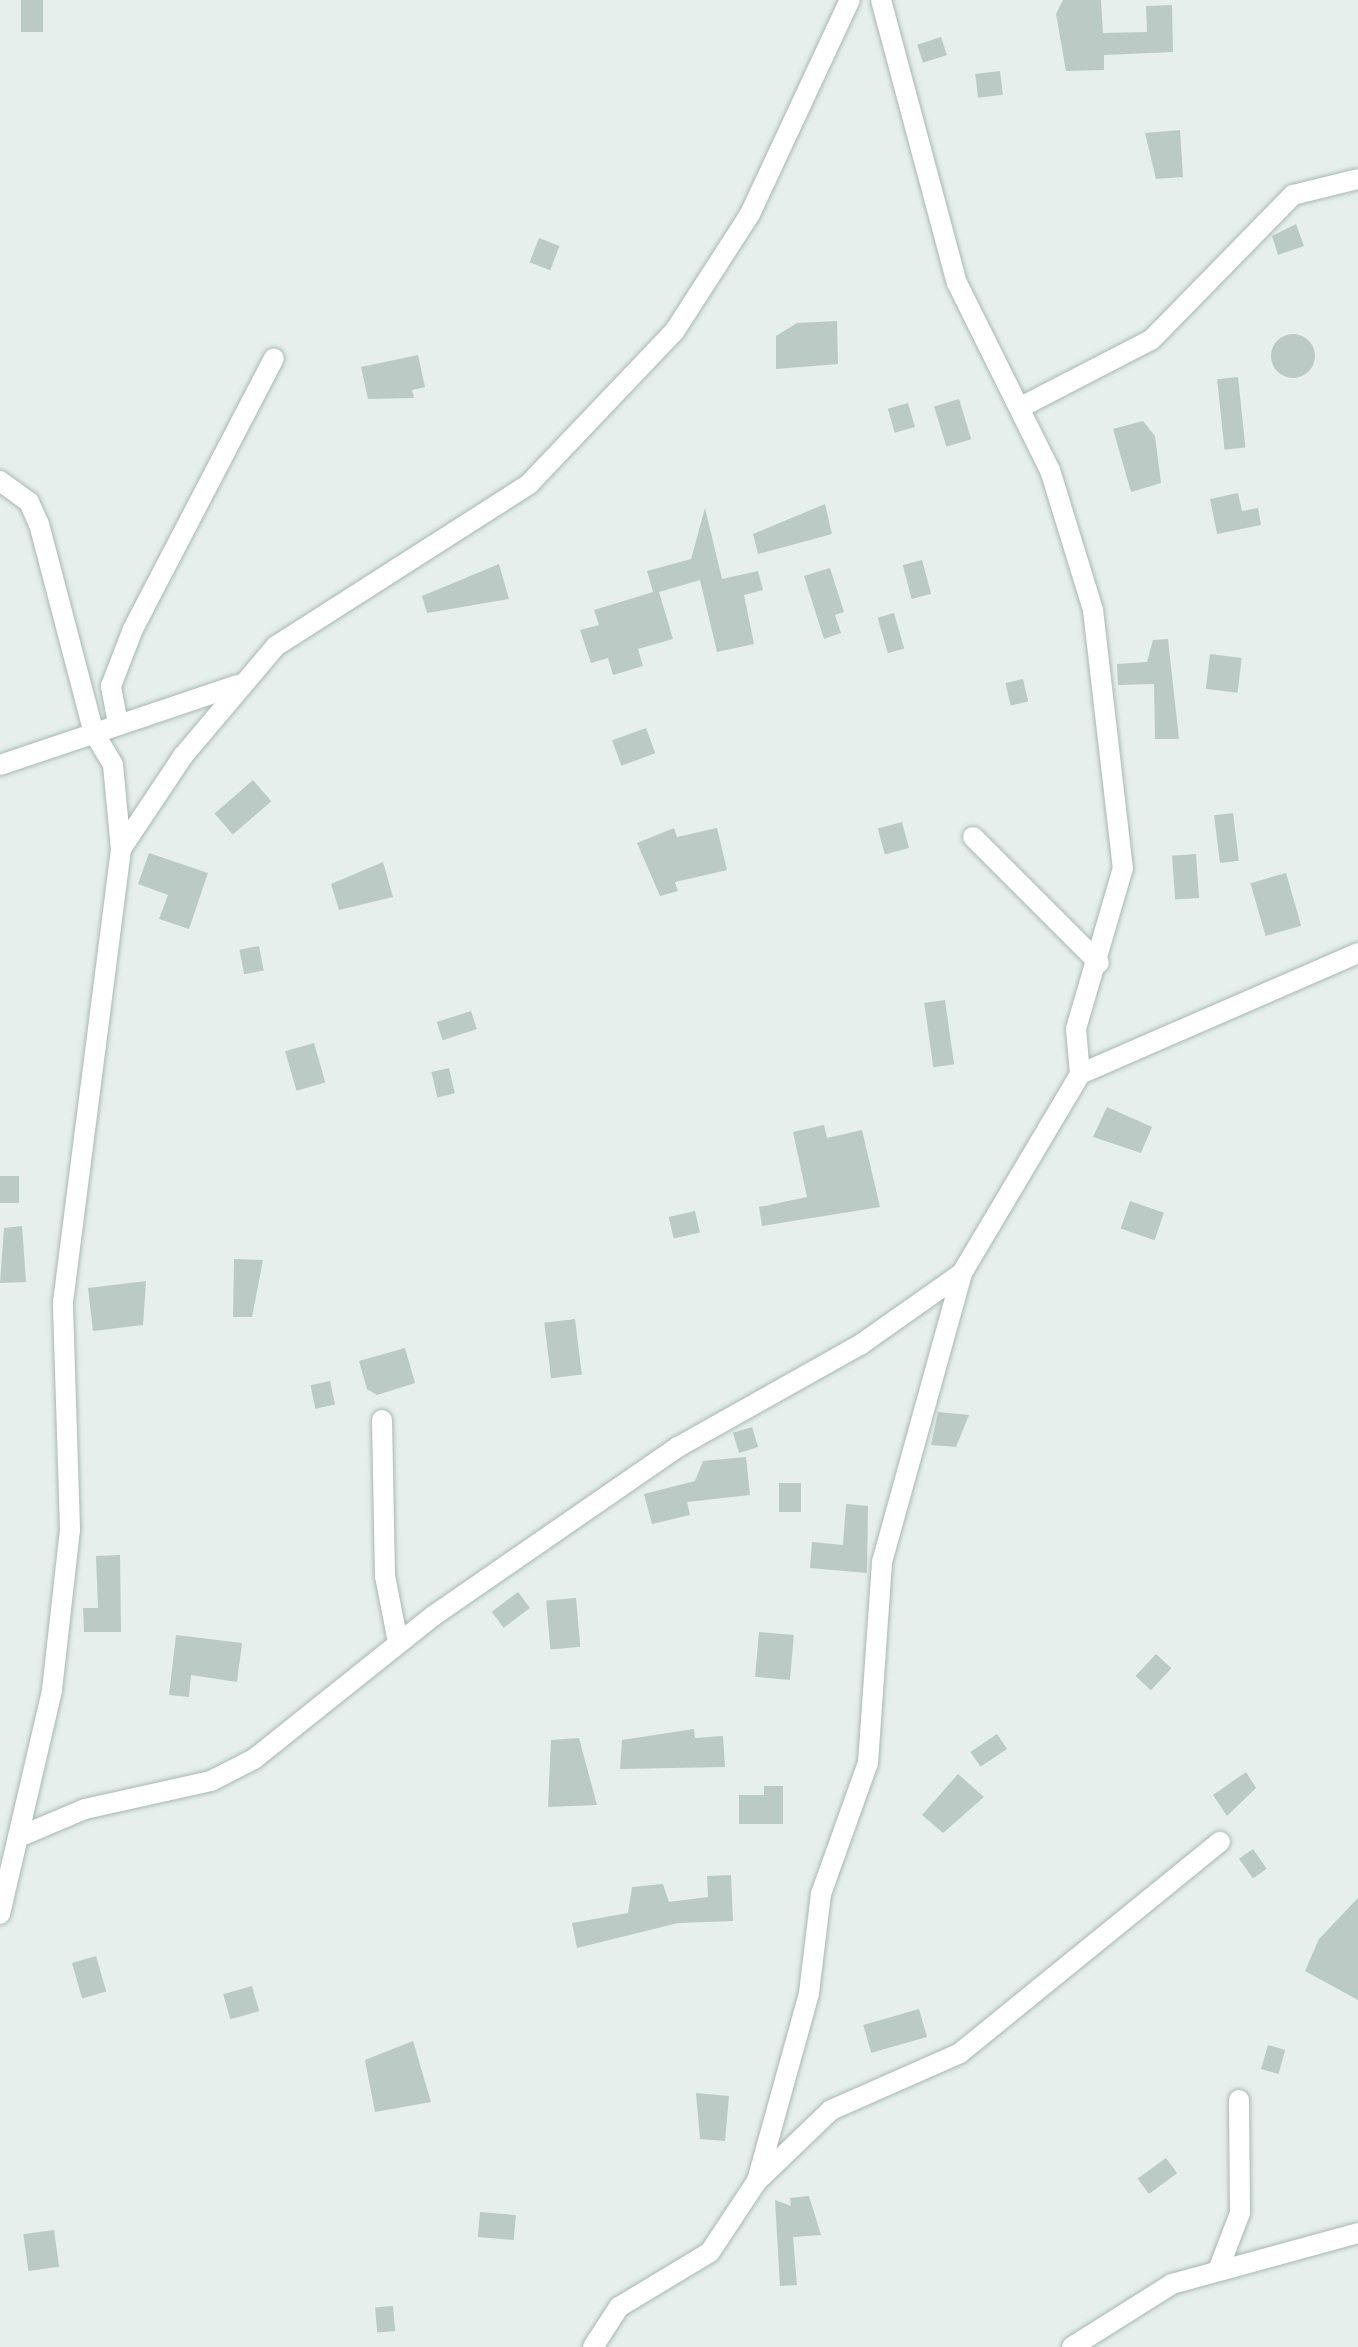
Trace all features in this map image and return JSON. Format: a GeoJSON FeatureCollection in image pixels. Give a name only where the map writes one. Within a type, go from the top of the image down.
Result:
{"type":"FeatureCollection","features":[{"type":"Feature","properties":{"kind":"street"},"geometry":{"type":"LineString","coordinates":[[121,849],[238,685],[344,596],[457,538],[612,403],[674,332],[750,214],[850,0]]}},
{"type":"Feature","properties":{"kind":"street"},"geometry":{"type":"LineString","coordinates":[[757,2180],[810,1993],[821,1894],[868,1763],[882,1562],[962,1273],[1080,1074],[1076,1029],[1099,964],[1123,868],[1093,610],[1023,406],[958,284],[881,0]]}},
{"type":"Feature","properties":{"kind":"street"},"geometry":{"type":"LineString","coordinates":[[1023,406],[1152,340],[1292,196],[1358,179]]}},
{"type":"Feature","properties":{"kind":"street"},"geometry":{"type":"LineString","coordinates":[[118,723],[111,686],[133,629],[274,358]]}},
{"type":"Feature","properties":{"kind":"street"},"geometry":{"type":"LineString","coordinates":[[0,481],[30,502],[39,524],[94,733],[112,765],[121,849],[63,1302],[70,1529],[52,1690],[0,1914]]}},
{"type":"Feature","properties":{"kind":"street"},"geometry":{"type":"LineString","coordinates":[[0,766],[238,685]]}},
{"type":"Feature","properties":{"kind":"street"},"geometry":{"type":"LineString","coordinates":[[973,838],[1099,964]]}},
{"type":"Feature","properties":{"kind":"street"},"geometry":{"type":"LineString","coordinates":[[1080,1074],[1358,953]]}},
{"type":"Feature","properties":{"kind":"street"},"geometry":{"type":"LineString","coordinates":[[21,1836],[225,1774],[316,1716],[398,1642],[741,1405],[860,1345],[962,1273]]}},
{"type":"Feature","properties":{"kind":"street"},"geometry":{"type":"LineString","coordinates":[[382,1420],[385,1576],[398,1642]]}},
{"type":"Feature","properties":{"kind":"street"},"geometry":{"type":"LineString","coordinates":[[593,2347],[619,2307],[710,2252],[757,2180],[831,2110],[974,2042],[1220,1842]]}},
{"type":"Feature","properties":{"kind":"street"},"geometry":{"type":"LineString","coordinates":[[1220,2265],[1240,2212],[1239,2100]]}},
{"type":"Feature","properties":{"kind":"street"},"geometry":{"type":"LineString","coordinates":[[1072,2347],[1122,2308],[1220,2265],[1358,2234]]}},
{"type":"Feature","properties":{"kind":"building"},"geometry":{"type":"Polygon","coordinates":[[[21,0],[43,0],[43,32],[21,32],[21,0]]]}},
{"type":"Feature","properties":{"kind":"building"},"geometry":{"type":"Polygon","coordinates":[[[1063,0],[1101,0],[1103,33],[1147,32],[1146,6],[1172,5],[1173,52],[1104,55],[1104,70],[1066,71],[1056,14],[1063,0]]]}},
{"type":"Feature","properties":{"kind":"building"},"geometry":{"type":"Polygon","coordinates":[[[941,37],[947,55],[923,63],[917,45],[941,37]]]}},
{"type":"Feature","properties":{"kind":"building"},"geometry":{"type":"Polygon","coordinates":[[[1000,71],[1003,95],[978,98],[975,74],[1000,71]]]}},
{"type":"Feature","properties":{"kind":"building"},"geometry":{"type":"Polygon","coordinates":[[[1180,130],[1183,177],[1156,179],[1145,133],[1180,130]]]}},
{"type":"Feature","properties":{"kind":"building"},"geometry":{"type":"Polygon","coordinates":[[[1296,224],[1304,246],[1278,255],[1272,236],[1296,224]]]}},
{"type":"Feature","properties":{"kind":"building"},"geometry":{"type":"Polygon","coordinates":[[[539,238],[560,246],[550,270],[530,262],[539,238]]]}},
{"type":"Feature","properties":{"kind":"building"},"geometry":{"type":"Polygon","coordinates":[[[837,321],[838,364],[776,369],[776,336],[797,323],[837,321]]]}},
{"type":"Feature","properties":{"kind":"building"},"geometry":{"type":"Polygon","coordinates":[[[1293,334],[1308,341],[1315,356],[1308,371],[1293,378],[1278,371],[1271,356],[1278,341],[1293,334]]]}},
{"type":"Feature","properties":{"kind":"building"},"geometry":{"type":"Polygon","coordinates":[[[418,355],[425,387],[412,390],[414,398],[368,399],[361,367],[418,355]]]}},
{"type":"Feature","properties":{"kind":"building"},"geometry":{"type":"Polygon","coordinates":[[[1238,377],[1245,448],[1225,450],[1217,379],[1238,377]]]}},
{"type":"Feature","properties":{"kind":"building"},"geometry":{"type":"Polygon","coordinates":[[[959,399],[971,439],[946,447],[934,407],[959,399]]]}},
{"type":"Feature","properties":{"kind":"building"},"geometry":{"type":"Polygon","coordinates":[[[908,403],[915,427],[895,433],[888,409],[908,403]]]}},
{"type":"Feature","properties":{"kind":"building"},"geometry":{"type":"Polygon","coordinates":[[[1143,421],[1155,436],[1161,483],[1131,492],[1113,429],[1143,421]]]}},
{"type":"Feature","properties":{"kind":"building"},"geometry":{"type":"Polygon","coordinates":[[[1238,493],[1242,511],[1258,508],[1261,525],[1217,534],[1210,499],[1238,493]]]}},
{"type":"Feature","properties":{"kind":"building"},"geometry":{"type":"Polygon","coordinates":[[[825,504],[832,534],[758,554],[753,534],[825,504]]]}},
{"type":"Feature","properties":{"kind":"building"},"geometry":{"type":"Polygon","coordinates":[[[705,508],[722,579],[758,571],[763,590],[744,595],[754,644],[717,652],[700,580],[659,592],[673,639],[638,649],[643,666],[613,675],[608,658],[591,663],[580,630],[599,625],[594,610],[653,592],[647,571],[691,559],[705,508]]]}},
{"type":"Feature","properties":{"kind":"building"},"geometry":{"type":"Polygon","coordinates":[[[922,560],[931,594],[912,599],[903,565],[922,560]]]}},
{"type":"Feature","properties":{"kind":"building"},"geometry":{"type":"Polygon","coordinates":[[[499,564],[509,599],[427,613],[422,596],[499,564]]]}},
{"type":"Feature","properties":{"kind":"building"},"geometry":{"type":"Polygon","coordinates":[[[830,568],[844,612],[835,615],[841,633],[824,639],[804,576],[830,568]]]}},
{"type":"Feature","properties":{"kind":"building"},"geometry":{"type":"Polygon","coordinates":[[[894,613],[904,649],[888,653],[878,618],[894,613]]]}},
{"type":"Feature","properties":{"kind":"building"},"geometry":{"type":"Polygon","coordinates":[[[1168,639],[1179,739],[1155,739],[1154,684],[1118,685],[1117,664],[1147,662],[1153,640],[1168,639]]]}},
{"type":"Feature","properties":{"kind":"building"},"geometry":{"type":"Polygon","coordinates":[[[1210,654],[1242,658],[1237,693],[1206,689],[1210,654]]]}},
{"type":"Feature","properties":{"kind":"building"},"geometry":{"type":"Polygon","coordinates":[[[1023,679],[1028,701],[1011,705],[1005,683],[1023,679]]]}},
{"type":"Feature","properties":{"kind":"building"},"geometry":{"type":"Polygon","coordinates":[[[646,728],[655,753],[621,766],[612,740],[646,728]]]}},
{"type":"Feature","properties":{"kind":"building"},"geometry":{"type":"Polygon","coordinates":[[[253,780],[271,801],[233,835],[215,813],[253,780]]]}},
{"type":"Feature","properties":{"kind":"building"},"geometry":{"type":"Polygon","coordinates":[[[1233,813],[1239,861],[1220,863],[1214,815],[1233,813]]]}},
{"type":"Feature","properties":{"kind":"building"},"geometry":{"type":"Polygon","coordinates":[[[902,822],[909,848],[885,855],[878,828],[902,822]]]}},
{"type":"Feature","properties":{"kind":"building"},"geometry":{"type":"Polygon","coordinates":[[[674,828],[677,837],[717,828],[727,870],[675,882],[678,891],[660,896],[637,843],[674,828]]]}},
{"type":"Feature","properties":{"kind":"building"},"geometry":{"type":"Polygon","coordinates":[[[149,853],[208,873],[189,929],[159,919],[168,895],[138,884],[149,853]]]}},
{"type":"Feature","properties":{"kind":"building"},"geometry":{"type":"Polygon","coordinates":[[[1196,854],[1199,898],[1175,900],[1172,856],[1196,854]]]}},
{"type":"Feature","properties":{"kind":"building"},"geometry":{"type":"Polygon","coordinates":[[[383,862],[393,897],[339,910],[331,884],[383,862]]]}},
{"type":"Feature","properties":{"kind":"building"},"geometry":{"type":"Polygon","coordinates":[[[1286,873],[1301,926],[1266,936],[1250,883],[1286,873]]]}},
{"type":"Feature","properties":{"kind":"building"},"geometry":{"type":"Polygon","coordinates":[[[259,946],[264,971],[244,974],[239,950],[259,946]]]}},
{"type":"Feature","properties":{"kind":"building"},"geometry":{"type":"Polygon","coordinates":[[[945,1000],[954,1064],[933,1067],[924,1003],[945,1000]]]}},
{"type":"Feature","properties":{"kind":"building"},"geometry":{"type":"Polygon","coordinates":[[[471,1011],[477,1029],[443,1040],[437,1022],[471,1011]]]}},
{"type":"Feature","properties":{"kind":"building"},"geometry":{"type":"Polygon","coordinates":[[[314,1043],[325,1082],[296,1091],[285,1051],[314,1043]]]}},
{"type":"Feature","properties":{"kind":"building"},"geometry":{"type":"Polygon","coordinates":[[[449,1068],[455,1093],[437,1097],[431,1072],[449,1068]]]}},
{"type":"Feature","properties":{"kind":"building"},"geometry":{"type":"Polygon","coordinates":[[[1107,1107],[1152,1127],[1141,1153],[1093,1137],[1107,1107]]]}},
{"type":"Feature","properties":{"kind":"building"},"geometry":{"type":"Polygon","coordinates":[[[824,1125],[827,1138],[862,1130],[880,1207],[762,1226],[759,1207],[807,1197],[793,1132],[824,1125]]]}},
{"type":"Feature","properties":{"kind":"building"},"geometry":{"type":"Polygon","coordinates":[[[0,1176],[19,1176],[19,1203],[0,1203],[0,1176]]]}},
{"type":"Feature","properties":{"kind":"building"},"geometry":{"type":"Polygon","coordinates":[[[1130,1201],[1164,1213],[1155,1240],[1121,1228],[1130,1201]]]}},
{"type":"Feature","properties":{"kind":"building"},"geometry":{"type":"Polygon","coordinates":[[[695,1211],[700,1232],[674,1239],[669,1217],[695,1211]]]}},
{"type":"Feature","properties":{"kind":"building"},"geometry":{"type":"Polygon","coordinates":[[[22,1226],[26,1282],[0,1283],[4,1228],[22,1226]]]}},
{"type":"Feature","properties":{"kind":"building"},"geometry":{"type":"Polygon","coordinates":[[[234,1259],[263,1260],[252,1317],[233,1317],[234,1259]]]}},
{"type":"Feature","properties":{"kind":"building"},"geometry":{"type":"Polygon","coordinates":[[[146,1281],[143,1325],[93,1331],[88,1288],[146,1281]]]}},
{"type":"Feature","properties":{"kind":"building"},"geometry":{"type":"Polygon","coordinates":[[[575,1319],[582,1375],[551,1378],[544,1323],[575,1319]]]}},
{"type":"Feature","properties":{"kind":"building"},"geometry":{"type":"Polygon","coordinates":[[[405,1348],[415,1383],[377,1395],[367,1389],[359,1361],[405,1348]]]}},
{"type":"Feature","properties":{"kind":"building"},"geometry":{"type":"Polygon","coordinates":[[[330,1381],[335,1404],[315,1409],[310,1385],[330,1381]]]}},
{"type":"Feature","properties":{"kind":"building"},"geometry":{"type":"Polygon","coordinates":[[[938,1412],[969,1415],[956,1447],[931,1445],[938,1412]]]}},
{"type":"Feature","properties":{"kind":"building"},"geometry":{"type":"Polygon","coordinates":[[[752,1427],[758,1447],[739,1453],[733,1433],[752,1427]]]}},
{"type":"Feature","properties":{"kind":"building"},"geometry":{"type":"Polygon","coordinates":[[[746,1457],[750,1495],[687,1502],[690,1515],[652,1524],[644,1494],[695,1481],[703,1461],[746,1457]]]}},
{"type":"Feature","properties":{"kind":"building"},"geometry":{"type":"Polygon","coordinates":[[[779,1483],[801,1483],[801,1512],[779,1512],[779,1483]]]}},
{"type":"Feature","properties":{"kind":"building"},"geometry":{"type":"Polygon","coordinates":[[[846,1504],[868,1506],[867,1573],[810,1568],[812,1542],[843,1545],[846,1504]]]}},
{"type":"Feature","properties":{"kind":"building"},"geometry":{"type":"Polygon","coordinates":[[[120,1555],[121,1632],[84,1632],[83,1608],[98,1608],[96,1556],[120,1555]]]}},
{"type":"Feature","properties":{"kind":"building"},"geometry":{"type":"Polygon","coordinates":[[[518,1592],[530,1608],[504,1628],[492,1612],[518,1592]]]}},
{"type":"Feature","properties":{"kind":"building"},"geometry":{"type":"Polygon","coordinates":[[[576,1598],[580,1647],[550,1649],[546,1601],[576,1598]]]}},
{"type":"Feature","properties":{"kind":"building"},"geometry":{"type":"Polygon","coordinates":[[[759,1632],[794,1635],[790,1680],[755,1677],[759,1632]]]}},
{"type":"Feature","properties":{"kind":"building"},"geometry":{"type":"Polygon","coordinates":[[[176,1635],[242,1643],[237,1682],[191,1675],[189,1697],[169,1695],[176,1635]]]}},
{"type":"Feature","properties":{"kind":"building"},"geometry":{"type":"Polygon","coordinates":[[[1156,1654],[1171,1668],[1151,1690],[1136,1676],[1156,1654]]]}},
{"type":"Feature","properties":{"kind":"building"},"geometry":{"type":"Polygon","coordinates":[[[694,1729],[695,1738],[723,1736],[725,1767],[620,1769],[622,1740],[694,1729]]]}},
{"type":"Feature","properties":{"kind":"building"},"geometry":{"type":"Polygon","coordinates":[[[997,1734],[1007,1749],[981,1767],[970,1752],[997,1734]]]}},
{"type":"Feature","properties":{"kind":"building"},"geometry":{"type":"Polygon","coordinates":[[[579,1738],[597,1805],[548,1807],[551,1740],[579,1738]]]}},
{"type":"Feature","properties":{"kind":"building"},"geometry":{"type":"Polygon","coordinates":[[[1246,1772],[1256,1788],[1227,1816],[1213,1795],[1246,1772]]]}},
{"type":"Feature","properties":{"kind":"building"},"geometry":{"type":"Polygon","coordinates":[[[958,1774],[984,1797],[943,1833],[922,1815],[958,1774]]]}},
{"type":"Feature","properties":{"kind":"building"},"geometry":{"type":"Polygon","coordinates":[[[764,1786],[783,1786],[783,1824],[739,1824],[739,1795],[764,1795],[764,1786]]]}},
{"type":"Feature","properties":{"kind":"building"},"geometry":{"type":"Polygon","coordinates":[[[1253,1849],[1267,1869],[1253,1878],[1239,1859],[1253,1849]]]}},
{"type":"Feature","properties":{"kind":"building"},"geometry":{"type":"Polygon","coordinates":[[[731,1875],[733,1921],[678,1923],[577,1948],[572,1923],[628,1913],[632,1887],[663,1884],[669,1902],[708,1897],[707,1876],[731,1875]]]}},
{"type":"Feature","properties":{"kind":"building"},"geometry":{"type":"Polygon","coordinates":[[[1358,1898],[1358,2000],[1305,1971],[1319,1939],[1358,1898]]]}},
{"type":"Feature","properties":{"kind":"building"},"geometry":{"type":"Polygon","coordinates":[[[96,1956],[106,1992],[82,1998],[72,1963],[96,1956]]]}},
{"type":"Feature","properties":{"kind":"building"},"geometry":{"type":"Polygon","coordinates":[[[252,1986],[259,2011],[230,2019],[223,1994],[252,1986]]]}},
{"type":"Feature","properties":{"kind":"building"},"geometry":{"type":"Polygon","coordinates":[[[919,2009],[927,2037],[871,2053],[863,2025],[919,2009]]]}},
{"type":"Feature","properties":{"kind":"building"},"geometry":{"type":"Polygon","coordinates":[[[413,2041],[431,2102],[375,2112],[365,2060],[413,2041]]]}},
{"type":"Feature","properties":{"kind":"building"},"geometry":{"type":"Polygon","coordinates":[[[1268,2045],[1285,2050],[1278,2074],[1261,2069],[1268,2045]]]}},
{"type":"Feature","properties":{"kind":"building"},"geometry":{"type":"Polygon","coordinates":[[[696,2093],[729,2096],[725,2141],[700,2139],[696,2093]]]}},
{"type":"Feature","properties":{"kind":"building"},"geometry":{"type":"Polygon","coordinates":[[[1166,2158],[1177,2173],[1149,2194],[1138,2179],[1166,2158]]]}},
{"type":"Feature","properties":{"kind":"building"},"geometry":{"type":"Polygon","coordinates":[[[809,2196],[821,2235],[793,2237],[797,2285],[780,2286],[775,2200],[791,2206],[790,2198],[809,2196]]]}},
{"type":"Feature","properties":{"kind":"building"},"geometry":{"type":"Polygon","coordinates":[[[480,2212],[516,2215],[514,2240],[478,2237],[480,2212]]]}},
{"type":"Feature","properties":{"kind":"building"},"geometry":{"type":"Polygon","coordinates":[[[54,2230],[59,2267],[28,2271],[23,2234],[54,2230]]]}},
{"type":"Feature","properties":{"kind":"building"},"geometry":{"type":"Polygon","coordinates":[[[393,2306],[395,2331],[377,2332],[375,2308],[393,2306]]]}}]}
